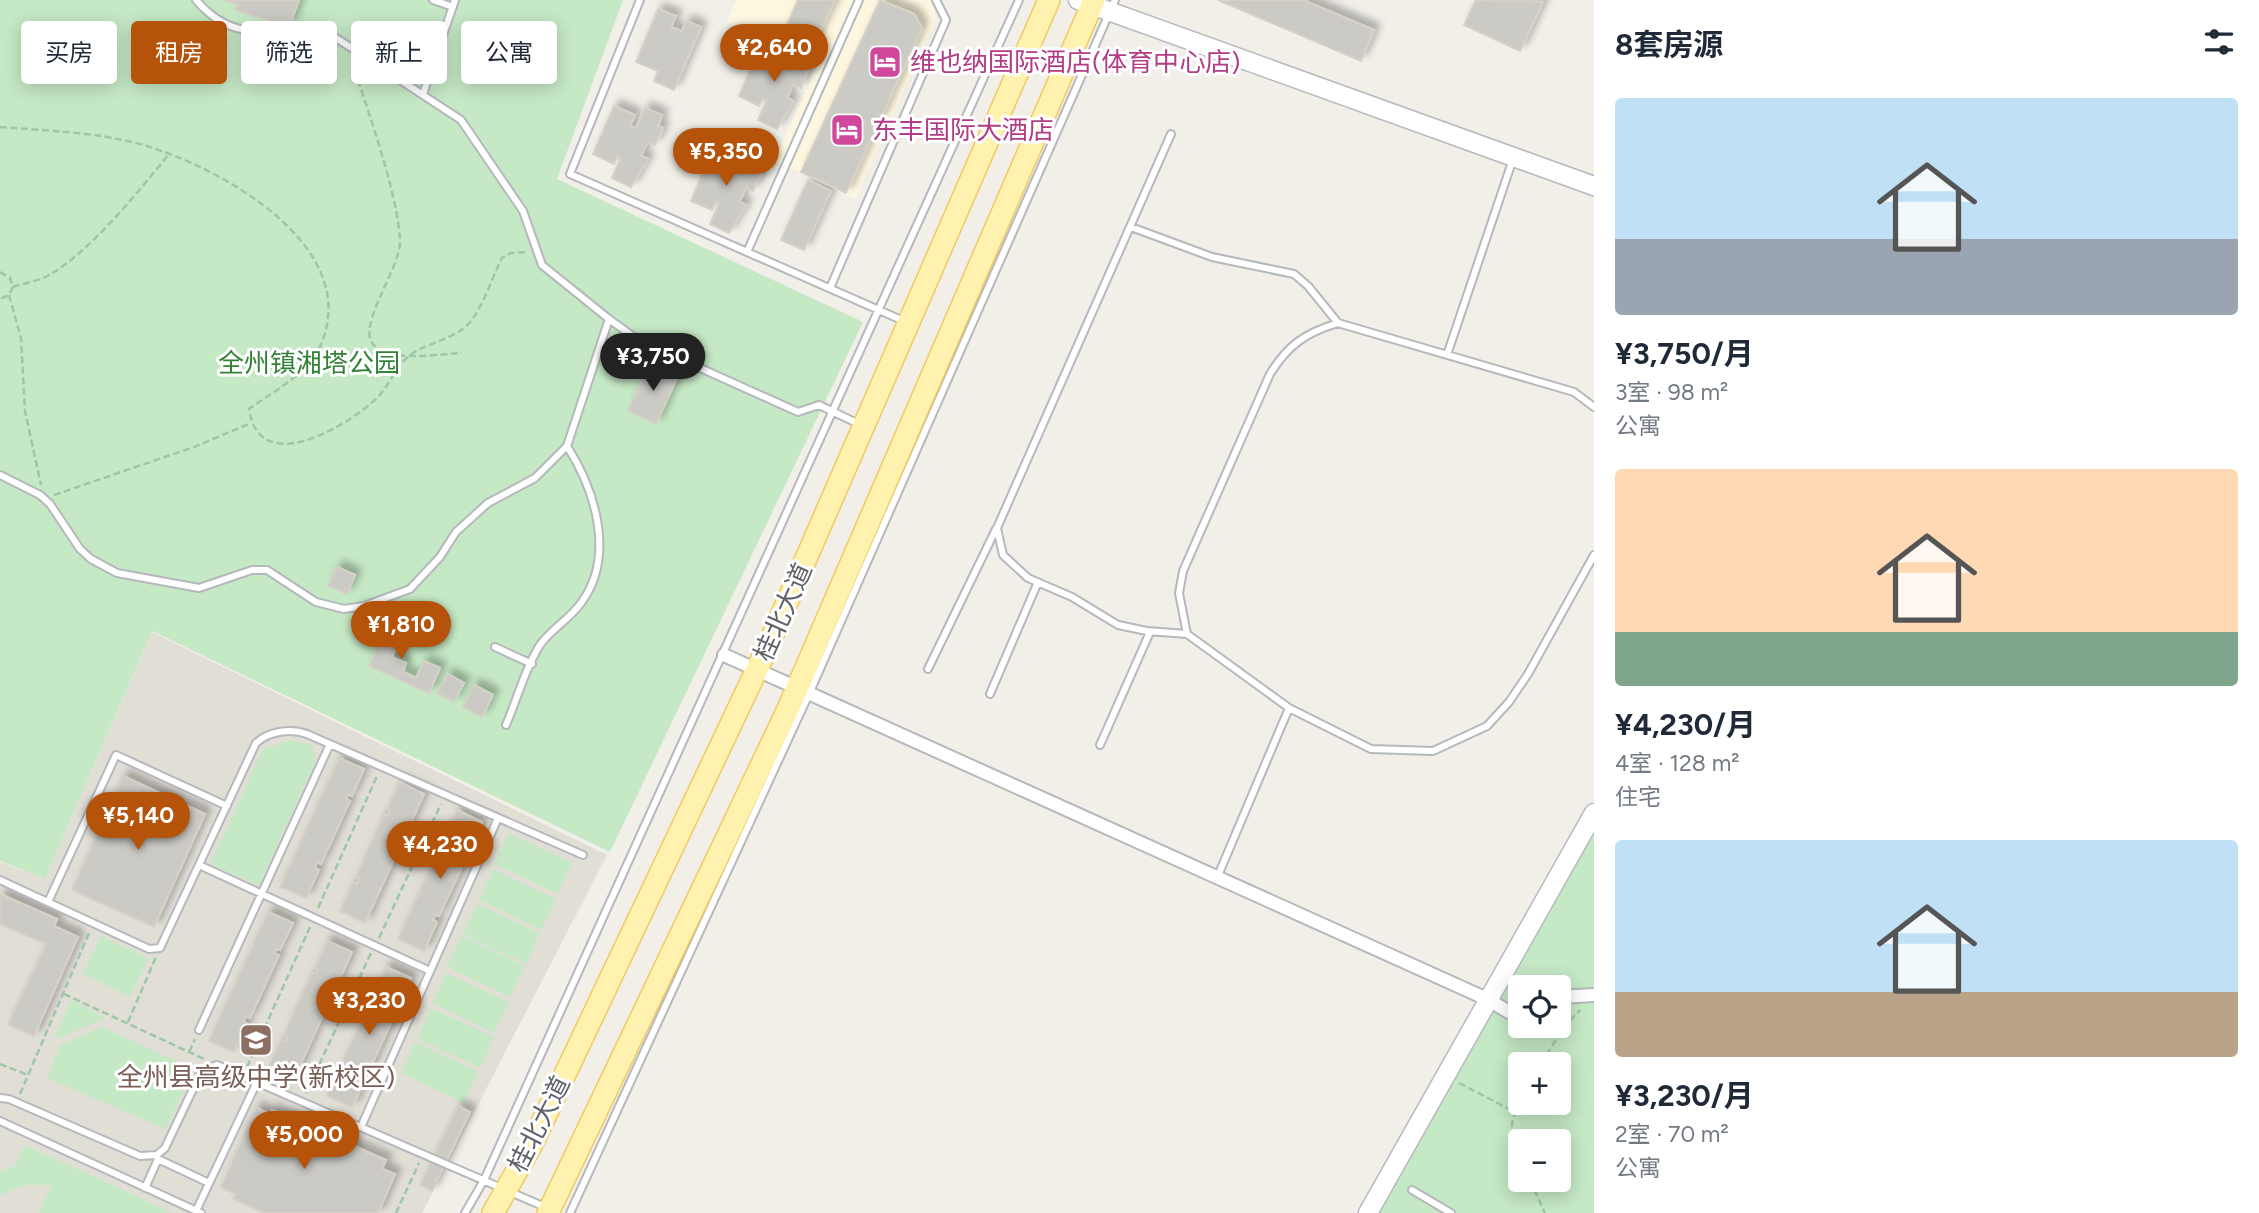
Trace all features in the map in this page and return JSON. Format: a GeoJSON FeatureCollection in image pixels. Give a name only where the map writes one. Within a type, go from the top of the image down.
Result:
{"type":"FeatureCollection","features":[{"type":"Feature","properties":{"kind":"main road","name":"桂北大道"},"geometry":{"type":"LineString","coordinates":[[492,1213],[532,1144],[757,670],[1049,0]]}},
{"type":"Feature","properties":{"kind":"main road","name":"桂北大道"},"geometry":{"type":"LineString","coordinates":[[557,1212],[803,692],[1098,3]]}},
{"type":"Feature","properties":{"kind":"main road"},"geometry":{"type":"LineString","coordinates":[[1098,3],[1594,186]]}},
{"type":"Feature","properties":{"kind":"main road"},"geometry":{"type":"LineString","coordinates":[[1368,1213],[1594,813]]}},
{"type":"Feature","properties":{"kind":"street"},"geometry":{"type":"LineString","coordinates":[[724,654],[803,692],[1488,999],[1508,1011]]}},
{"type":"Feature","properties":{"kind":"street"},"geometry":{"type":"LineString","coordinates":[[1571,998],[1590,1000]]}},
{"type":"Feature","properties":{"kind":"lane"},"geometry":{"type":"LineString","coordinates":[[196,0],[231,27],[274,33],[319,30],[335,35],[348,47],[461,120],[523,211],[542,265],[638,340],[798,412],[819,405],[864,426]]}},
{"type":"Feature","properties":{"kind":"lane"},"geometry":{"type":"LineString","coordinates":[[422,94],[454,3],[433,0]]}},
{"type":"Feature","properties":{"kind":"lane"},"geometry":{"type":"LineString","coordinates":[[640,0],[570,174],[909,323]]}},
{"type":"Feature","properties":{"kind":"lane"},"geometry":{"type":"LineString","coordinates":[[747,252],[859,0]]}},
{"type":"Feature","properties":{"kind":"lane"},"geometry":{"type":"LineString","coordinates":[[830,288],[946,20],[936,0]]}},
{"type":"Feature","properties":{"kind":"lane"},"geometry":{"type":"LineString","coordinates":[[465,1213],[484,1180],[1019,0]]}},
{"type":"Feature","properties":{"kind":"lane"},"geometry":{"type":"LineString","coordinates":[[928,669],[997,528],[1171,134]]}},
{"type":"Feature","properties":{"kind":"lane"},"geometry":{"type":"LineString","coordinates":[[1447,355],[1514,157]]}},
{"type":"Feature","properties":{"kind":"lane"},"geometry":{"type":"LineString","coordinates":[[1130,227],[1212,257],[1294,274],[1308,286],[1338,323]]}},
{"type":"Feature","properties":{"kind":"lane"},"geometry":{"type":"LineString","coordinates":[[0,475],[28,487],[44,499],[80,549],[91,559],[117,573],[199,588],[211,587],[253,570],[267,570],[316,602],[344,609],[364,606],[410,589],[440,557],[456,532],[488,503],[535,478],[567,446],[609,318]]}},
{"type":"Feature","properties":{"kind":"lane"},"geometry":{"type":"LineString","coordinates":[[1187,634],[1180,601],[1180,578],[1270,373],[1289,346],[1316,330],[1338,323],[1574,392],[1594,407]]}},
{"type":"Feature","properties":{"kind":"lane"},"geometry":{"type":"LineString","coordinates":[[506,725],[540,644],[581,604],[598,563],[600,544],[594,506],[586,481],[567,446]]}},
{"type":"Feature","properties":{"kind":"lane"},"geometry":{"type":"LineString","coordinates":[[997,528],[1000,546],[1007,562],[1038,582],[1072,597],[1112,623],[1150,632],[1187,634],[1289,708],[1371,749],[1433,751],[1460,741],[1487,726],[1509,702],[1528,674],[1594,555]]}},
{"type":"Feature","properties":{"kind":"lane"},"geometry":{"type":"LineString","coordinates":[[990,694],[1038,582]]}},
{"type":"Feature","properties":{"kind":"lane"},"geometry":{"type":"LineString","coordinates":[[1100,745],[1150,632]]}},
{"type":"Feature","properties":{"kind":"lane"},"geometry":{"type":"LineString","coordinates":[[495,647],[532,664]]}},
{"type":"Feature","properties":{"kind":"lane"},"geometry":{"type":"LineString","coordinates":[[1217,878],[1289,708]]}},
{"type":"Feature","properties":{"kind":"lane"},"geometry":{"type":"LineString","coordinates":[[0,880],[149,949],[160,947],[256,743],[275,733],[299,731],[583,855]]}},
{"type":"Feature","properties":{"kind":"lane"},"geometry":{"type":"LineString","coordinates":[[199,1030],[330,744]]}},
{"type":"Feature","properties":{"kind":"lane"},"geometry":{"type":"LineString","coordinates":[[48,902],[116,755],[227,806]]}},
{"type":"Feature","properties":{"kind":"lane"},"geometry":{"type":"LineString","coordinates":[[361,1127],[498,818]]}},
{"type":"Feature","properties":{"kind":"lane"},"geometry":{"type":"LineString","coordinates":[[199,865],[430,971]]}},
{"type":"Feature","properties":{"kind":"lane"},"geometry":{"type":"LineString","coordinates":[[145,1188],[202,1070],[217,1065],[557,1212]]}},
{"type":"Feature","properties":{"kind":"lane"},"geometry":{"type":"LineString","coordinates":[[0,1121],[198,1212],[257,1082]]}},
{"type":"Feature","properties":{"kind":"lane"},"geometry":{"type":"LineString","coordinates":[[0,1098],[16,1102],[140,1156],[159,1156],[209,1183]]}},
{"type":"Feature","properties":{"kind":"lane"},"geometry":{"type":"LineString","coordinates":[[1412,1190],[1451,1213]]}},
{"type":"Feature","properties":{"kind":"path"},"geometry":{"type":"LineString","coordinates":[[348,47],[390,192],[400,241],[396,264],[382,290],[369,333],[371,342],[379,351],[409,356],[462,353]]}},
{"type":"Feature","properties":{"kind":"path"},"geometry":{"type":"LineString","coordinates":[[0,127],[103,136],[169,154],[239,188],[268,209],[296,235],[321,269],[327,290],[328,317],[322,343],[306,368],[249,409],[251,423],[267,440],[293,445],[350,419],[377,397],[409,356],[466,326],[502,258],[511,253],[535,251]]}},
{"type":"Feature","properties":{"kind":"path"},"geometry":{"type":"LineString","coordinates":[[13,287],[48,276],[67,262],[140,189],[169,154]]}},
{"type":"Feature","properties":{"kind":"path"},"geometry":{"type":"LineString","coordinates":[[0,272],[10,278],[13,287],[9,295],[0,299]]}},
{"type":"Feature","properties":{"kind":"path"},"geometry":{"type":"LineString","coordinates":[[9,295],[21,338],[25,411],[44,499],[194,447],[251,423]]}},
{"type":"Feature","properties":{"kind":"path"},"geometry":{"type":"LineString","coordinates":[[16,1102],[93,923]]}},
{"type":"Feature","properties":{"kind":"path"},"geometry":{"type":"LineString","coordinates":[[128,1023],[160,947]]}},
{"type":"Feature","properties":{"kind":"path"},"geometry":{"type":"LineString","coordinates":[[63,993],[217,1065]]}},
{"type":"Feature","properties":{"kind":"path"},"geometry":{"type":"LineString","coordinates":[[1548,1052],[1564,1027],[1590,1000]]}},
{"type":"Feature","properties":{"kind":"path"},"geometry":{"type":"LineString","coordinates":[[189,1052],[199,1030]]}},
{"type":"Feature","properties":{"kind":"path"},"geometry":{"type":"LineString","coordinates":[[0,1064],[28,1075]]}},
{"type":"Feature","properties":{"kind":"path"},"geometry":{"type":"LineString","coordinates":[[1445,1076],[1508,1108]]}},
{"type":"Feature","properties":{"kind":"path"},"geometry":{"type":"LineString","coordinates":[[396,1213],[424,1154]]}},
{"type":"Feature","properties":{"kind":"path"},"geometry":{"type":"LineString","coordinates":[[1535,1192],[1545,1213]]}},
{"type":"Feature","properties":{"kind":"shaded area"},"geometry":{"type":"Polygon","coordinates":[[[736,0],[931,0],[936,19],[855,199],[774,160],[820,60],[727,21],[736,0]]]}},
{"type":"Feature","properties":{"kind":"shaded area","name":"全州县高级中学(新校区)"},"geometry":{"type":"Polygon","coordinates":[[[152,632],[607,855],[422,1213],[0,1213],[0,862],[45,879],[152,632]]]}},
{"type":"Feature","properties":{"kind":"green space","name":"全州镇湘塔公园"},"geometry":{"type":"Polygon","coordinates":[[[0,0],[623,0],[557,179],[863,322],[610,852],[152,631],[45,879],[0,861],[0,0]]]}},
{"type":"Feature","properties":{"kind":"green space"},"geometry":{"type":"Polygon","coordinates":[[[292,740],[312,745],[316,760],[259,884],[255,884],[212,865],[212,860],[263,749],[292,740]]]}},
{"type":"Feature","properties":{"kind":"green space"},"geometry":{"type":"Polygon","coordinates":[[[1594,813],[1594,1213],[1368,1213],[1594,813]]]}},
{"type":"Feature","properties":{"kind":"green space"},"geometry":{"type":"Polygon","coordinates":[[[509,833],[572,863],[557,894],[494,864],[509,833]]]}},
{"type":"Feature","properties":{"kind":"green space"},"geometry":{"type":"Polygon","coordinates":[[[493,869],[556,899],[541,930],[479,900],[493,869]]]}},
{"type":"Feature","properties":{"kind":"green space"},"geometry":{"type":"Polygon","coordinates":[[[477,904],[540,933],[526,964],[463,934],[477,904]]]}},
{"type":"Feature","properties":{"kind":"green space"},"geometry":{"type":"Polygon","coordinates":[[[101,936],[148,958],[130,997],[83,974],[101,936]]]}},
{"type":"Feature","properties":{"kind":"green space"},"geometry":{"type":"Polygon","coordinates":[[[462,936],[525,966],[510,997],[447,967],[462,936]]]}},
{"type":"Feature","properties":{"kind":"green space"},"geometry":{"type":"Polygon","coordinates":[[[446,973],[509,1002],[494,1033],[432,1003],[446,973]]]}},
{"type":"Feature","properties":{"kind":"green space"},"geometry":{"type":"Polygon","coordinates":[[[71,1000],[105,1018],[61,1038],[55,1036],[71,1000]]]}},
{"type":"Feature","properties":{"kind":"green space"},"geometry":{"type":"Polygon","coordinates":[[[431,1008],[494,1037],[480,1068],[417,1038],[431,1008]]]}},
{"type":"Feature","properties":{"kind":"green space"},"geometry":{"type":"Polygon","coordinates":[[[102,1027],[193,1069],[166,1129],[47,1078],[60,1045],[102,1027]]]}},
{"type":"Feature","properties":{"kind":"green space"},"geometry":{"type":"Polygon","coordinates":[[[415,1042],[478,1072],[464,1103],[401,1073],[415,1042]]]}},
{"type":"Feature","properties":{"kind":"green space"},"geometry":{"type":"Polygon","coordinates":[[[25,1145],[173,1213],[39,1213],[51,1185],[25,1185],[0,1195],[0,1171],[15,1166],[25,1145]]]}},
{"type":"Feature","properties":{"kind":"building"},"geometry":{"type":"Polygon","coordinates":[[[223,0],[299,0],[291,21],[270,21],[235,10],[237,4],[223,0]]]}},
{"type":"Feature","properties":{"kind":"building"},"geometry":{"type":"Polygon","coordinates":[[[798,0],[835,0],[809,53],[780,41],[798,0]]]}},
{"type":"Feature","properties":{"kind":"building"},"geometry":{"type":"Polygon","coordinates":[[[880,0],[914,14],[922,28],[846,193],[801,172],[880,0]]]}},
{"type":"Feature","properties":{"kind":"building"},"geometry":{"type":"Polygon","coordinates":[[[1218,0],[1303,0],[1374,30],[1361,61],[1218,0]]]}},
{"type":"Feature","properties":{"kind":"building"},"geometry":{"type":"Polygon","coordinates":[[[1476,0],[1543,2],[1520,51],[1464,25],[1476,0]]]}},
{"type":"Feature","properties":{"kind":"building"},"geometry":{"type":"Polygon","coordinates":[[[658,9],[676,16],[671,27],[682,31],[686,21],[701,27],[674,90],[654,81],[658,71],[636,62],[658,9]]]}},
{"type":"Feature","properties":{"kind":"building"},"geometry":{"type":"Polygon","coordinates":[[[760,48],[781,57],[776,68],[782,70],[791,50],[808,57],[803,68],[808,70],[801,88],[793,84],[787,98],[793,101],[777,129],[758,120],[767,100],[763,98],[759,106],[739,96],[760,48]]]}},
{"type":"Feature","properties":{"kind":"building"},"geometry":{"type":"Polygon","coordinates":[[[614,106],[635,115],[630,126],[636,128],[645,108],[662,115],[658,126],[663,128],[655,145],[648,142],[641,156],[648,159],[631,187],[612,178],[621,158],[617,156],[614,164],[593,154],[614,106]]]}},
{"type":"Feature","properties":{"kind":"building"},"geometry":{"type":"Polygon","coordinates":[[[712,152],[733,161],[728,172],[734,174],[743,154],[760,161],[756,172],[761,174],[753,191],[746,188],[739,202],[746,205],[729,233],[710,224],[719,204],[715,202],[712,210],[691,201],[712,152]]]}},
{"type":"Feature","properties":{"kind":"building"},"geometry":{"type":"Polygon","coordinates":[[[808,180],[831,191],[804,250],[781,240],[808,180]]]}},
{"type":"Feature","properties":{"kind":"building"},"geometry":{"type":"Polygon","coordinates":[[[650,363],[678,376],[656,424],[628,411],[650,363]]]}},
{"type":"Feature","properties":{"kind":"building"},"geometry":{"type":"Polygon","coordinates":[[[337,567],[355,575],[347,594],[328,586],[337,567]]]}},
{"type":"Feature","properties":{"kind":"building"},"geometry":{"type":"Polygon","coordinates":[[[388,622],[404,629],[392,657],[406,663],[403,672],[416,678],[424,661],[440,668],[429,693],[369,666],[388,622]]]}},
{"type":"Feature","properties":{"kind":"building"},"geometry":{"type":"Polygon","coordinates":[[[448,674],[464,683],[454,702],[437,693],[448,674]]]}},
{"type":"Feature","properties":{"kind":"building"},"geometry":{"type":"Polygon","coordinates":[[[474,685],[493,695],[482,717],[463,707],[474,685]]]}},
{"type":"Feature","properties":{"kind":"building"},"geometry":{"type":"Polygon","coordinates":[[[339,758],[364,769],[352,796],[348,795],[346,799],[350,801],[321,864],[317,862],[315,868],[319,870],[306,898],[280,887],[339,758]]]}},
{"type":"Feature","properties":{"kind":"building"},"geometry":{"type":"Polygon","coordinates":[[[123,776],[205,814],[154,927],[72,890],[123,776]]]}},
{"type":"Feature","properties":{"kind":"building"},"geometry":{"type":"Polygon","coordinates":[[[399,782],[424,794],[365,923],[340,911],[353,882],[357,884],[359,878],[356,877],[384,814],[388,816],[390,811],[387,809],[399,782]]]}},
{"type":"Feature","properties":{"kind":"building"},"geometry":{"type":"Polygon","coordinates":[[[457,810],[482,822],[470,849],[466,847],[464,852],[468,854],[439,916],[435,915],[433,920],[437,922],[424,951],[398,939],[457,810]]]}},
{"type":"Feature","properties":{"kind":"building"},"geometry":{"type":"Polygon","coordinates":[[[0,894],[57,919],[54,926],[78,937],[34,1036],[8,1025],[46,944],[0,924],[0,894]]]}},
{"type":"Feature","properties":{"kind":"building"},"geometry":{"type":"Polygon","coordinates":[[[268,912],[293,923],[280,950],[277,949],[274,953],[279,955],[250,1018],[246,1016],[244,1022],[247,1024],[234,1052],[209,1041],[268,912]]]}},
{"type":"Feature","properties":{"kind":"building"},"geometry":{"type":"Polygon","coordinates":[[[327,941],[352,952],[293,1081],[268,1069],[281,1040],[285,1042],[287,1037],[284,1035],[312,972],[316,974],[318,970],[315,968],[327,941]]]}},
{"type":"Feature","properties":{"kind":"building"},"geometry":{"type":"Polygon","coordinates":[[[386,967],[411,978],[398,1005],[395,1004],[393,1008],[397,1010],[368,1073],[364,1071],[362,1077],[366,1079],[352,1107],[327,1096],[386,967]]]}},
{"type":"Feature","properties":{"kind":"building"},"geometry":{"type":"Polygon","coordinates":[[[458,1106],[470,1112],[432,1191],[420,1185],[458,1106]]]}},
{"type":"Feature","properties":{"kind":"building"},"geometry":{"type":"Polygon","coordinates":[[[256,1108],[270,1114],[272,1110],[386,1160],[382,1169],[395,1174],[378,1213],[264,1213],[233,1199],[235,1194],[221,1187],[256,1108]]]}},
{"type":"Feature","properties":{"kind":"place","name":"维也纳国际酒店(体育中心店)"},"geometry":{"type":"Point","coordinates":[885,62]}},
{"type":"Feature","properties":{"kind":"place","name":"东丰国际大酒店"},"geometry":{"type":"Point","coordinates":[847,130]}},
{"type":"Feature","properties":{"kind":"place","name":"全州县高级中学(新校区)"},"geometry":{"type":"Point","coordinates":[256,1040]}}]}
